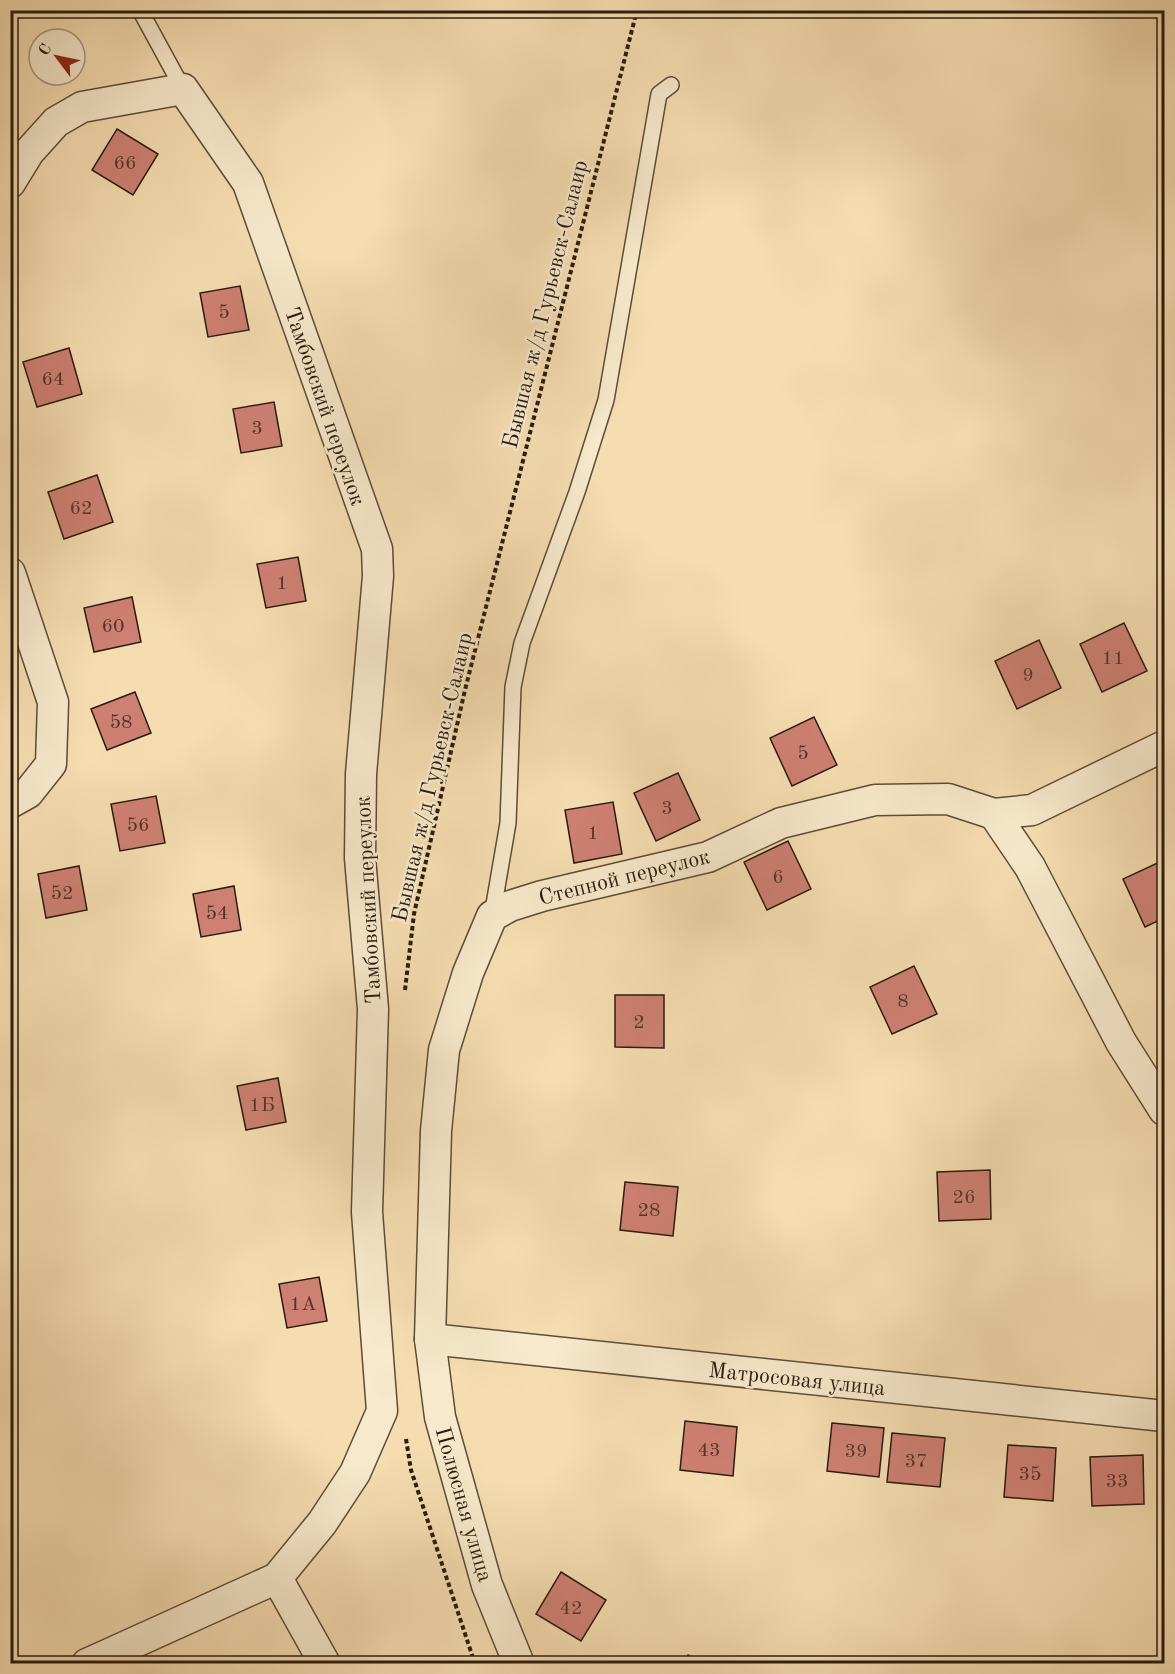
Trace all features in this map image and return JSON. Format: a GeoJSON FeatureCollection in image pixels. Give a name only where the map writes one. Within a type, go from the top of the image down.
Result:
{"type":"FeatureCollection","features":[{"type":"Feature","properties":{"kind":"street"},"geometry":{"type":"LineString","coordinates":[[10,183],[29,152],[56,122],[82,106],[183,89]]}},
{"type":"Feature","properties":{"kind":"street","name":"Тамбовский переулок"},"geometry":{"type":"LineString","coordinates":[[183,89],[248,183],[377,549],[378,576],[361,774],[360,858],[373,1009],[367,1212],[382,1411],[355,1473],[322,1523],[277,1578]]}},
{"type":"Feature","properties":{"kind":"street"},"geometry":{"type":"LineString","coordinates":[[10,573],[53,702],[51,764],[28,793],[10,803]]}},
{"type":"Feature","properties":{"kind":"street","name":"Степной переулок"},"geometry":{"type":"LineString","coordinates":[[492,916],[510,906],[542,896],[708,856],[781,824],[875,800],[948,799],[994,814],[1032,810],[1164,746]]}},
{"type":"Feature","properties":{"kind":"street"},"geometry":{"type":"LineString","coordinates":[[994,814],[1030,867],[1121,1042],[1164,1110]]}},
{"type":"Feature","properties":{"kind":"street","name":"Полюсная улица"},"geometry":{"type":"LineString","coordinates":[[492,916],[468,973],[444,1050],[436,1131],[430,1339],[440,1417],[487,1585],[519,1664]]}},
{"type":"Feature","properties":{"kind":"street","name":"Матросовая улица"},"geometry":{"type":"LineString","coordinates":[[430,1339],[1164,1416]]}},
{"type":"Feature","properties":{"kind":"street"},"geometry":{"type":"LineString","coordinates":[[87,1664],[277,1578],[325,1664]]}},
{"type":"Feature","properties":{"kind":"lane"},"geometry":{"type":"LineString","coordinates":[[140,10],[183,89]]}},
{"type":"Feature","properties":{"kind":"lane"},"geometry":{"type":"LineString","coordinates":[[492,916],[508,823],[513,687],[522,643],[578,492],[606,400],[659,94],[671,85]]}},
{"type":"Feature","properties":{"kind":"path","name":"Бывшая ж/д Гурьевск-Салаир"},"geometry":{"type":"LineString","coordinates":[[404,997],[414,914],[460,712],[492,592],[518,473],[637,10]]}},
{"type":"Feature","properties":{"kind":"path"},"geometry":{"type":"LineString","coordinates":[[404,1429],[411,1470],[475,1664]]}},
{"type":"Feature","properties":{"kind":"building"},"geometry":{"type":"Polygon","coordinates":[[[117,129],[158,154],[133,195],[92,170],[117,129]]]}},
{"type":"Feature","properties":{"kind":"building"},"geometry":{"type":"Polygon","coordinates":[[[240,286],[249,330],[208,337],[200,293],[240,286]]]}},
{"type":"Feature","properties":{"kind":"building"},"geometry":{"type":"Polygon","coordinates":[[[69,348],[82,394],[37,407],[23,362],[69,348]]]}},
{"type":"Feature","properties":{"kind":"building"},"geometry":{"type":"Polygon","coordinates":[[[274,402],[282,446],[241,453],[233,409],[274,402]]]}},
{"type":"Feature","properties":{"kind":"building"},"geometry":{"type":"Polygon","coordinates":[[[97,475],[113,522],[64,539],[48,492],[97,475]]]}},
{"type":"Feature","properties":{"kind":"building"},"geometry":{"type":"Polygon","coordinates":[[[298,557],[306,601],[266,608],[257,564],[298,557]]]}},
{"type":"Feature","properties":{"kind":"building"},"geometry":{"type":"Polygon","coordinates":[[[132,597],[141,642],[94,652],[84,608],[132,597]]]}},
{"type":"Feature","properties":{"kind":"building"},"geometry":{"type":"Polygon","coordinates":[[[1124,623],[1147,671],[1102,692],[1080,644],[1124,623]]]}},
{"type":"Feature","properties":{"kind":"building"},"geometry":{"type":"Polygon","coordinates":[[[1039,640],[1061,688],[1017,709],[995,661],[1039,640]]]}},
{"type":"Feature","properties":{"kind":"building"},"geometry":{"type":"Polygon","coordinates":[[[135,692],[151,733],[107,750],[91,709],[135,692]]]}},
{"type":"Feature","properties":{"kind":"building"},"geometry":{"type":"Polygon","coordinates":[[[814,717],[837,765],[792,786],[770,738],[814,717]]]}},
{"type":"Feature","properties":{"kind":"building"},"geometry":{"type":"Polygon","coordinates":[[[678,773],[700,820],[656,841],[634,793],[678,773]]]}},
{"type":"Feature","properties":{"kind":"building"},"geometry":{"type":"Polygon","coordinates":[[[156,796],[165,843],[120,851],[111,804],[156,796]]]}},
{"type":"Feature","properties":{"kind":"building"},"geometry":{"type":"Polygon","coordinates":[[[613,802],[622,854],[574,863],[565,810],[613,802]]]}},
{"type":"Feature","properties":{"kind":"building"},"geometry":{"type":"Polygon","coordinates":[[[788,841],[811,889],[767,910],[744,862],[788,841]]]}},
{"type":"Feature","properties":{"kind":"building"},"geometry":{"type":"Polygon","coordinates":[[[1164,860],[1164,918],[1145,927],[1123,879],[1164,860]]]}},
{"type":"Feature","properties":{"kind":"building"},"geometry":{"type":"Polygon","coordinates":[[[79,866],[87,910],[46,918],[38,874],[79,866]]]}},
{"type":"Feature","properties":{"kind":"building"},"geometry":{"type":"Polygon","coordinates":[[[234,886],[241,930],[201,937],[193,894],[234,886]]]}},
{"type":"Feature","properties":{"kind":"building"},"geometry":{"type":"Polygon","coordinates":[[[914,966],[937,1014],[892,1034],[870,987],[914,966]]]}},
{"type":"Feature","properties":{"kind":"building"},"geometry":{"type":"Polygon","coordinates":[[[615,995],[664,995],[664,1048],[615,1047],[615,995]]]}},
{"type":"Feature","properties":{"kind":"building"},"geometry":{"type":"Polygon","coordinates":[[[278,1078],[286,1122],[246,1130],[237,1086],[278,1078]]]}},
{"type":"Feature","properties":{"kind":"building"},"geometry":{"type":"Polygon","coordinates":[[[990,1170],[991,1219],[939,1221],[937,1172],[990,1170]]]}},
{"type":"Feature","properties":{"kind":"building"},"geometry":{"type":"Polygon","coordinates":[[[625,1182],[678,1187],[673,1236],[620,1230],[625,1182]]]}},
{"type":"Feature","properties":{"kind":"building"},"geometry":{"type":"Polygon","coordinates":[[[319,1277],[327,1321],[287,1328],[279,1284],[319,1277]]]}},
{"type":"Feature","properties":{"kind":"building"},"geometry":{"type":"Polygon","coordinates":[[[685,1421],[737,1427],[733,1476],[680,1470],[685,1421]]]}},
{"type":"Feature","properties":{"kind":"building"},"geometry":{"type":"Polygon","coordinates":[[[832,1423],[884,1428],[879,1477],[827,1471],[832,1423]]]}},
{"type":"Feature","properties":{"kind":"building"},"geometry":{"type":"Polygon","coordinates":[[[892,1433],[945,1438],[940,1487],[887,1482],[892,1433]]]}},
{"type":"Feature","properties":{"kind":"building"},"geometry":{"type":"Polygon","coordinates":[[[1008,1445],[1056,1448],[1053,1501],[1004,1497],[1008,1445]]]}},
{"type":"Feature","properties":{"kind":"building"},"geometry":{"type":"Polygon","coordinates":[[[1143,1455],[1144,1504],[1092,1506],[1090,1457],[1143,1455]]]}},
{"type":"Feature","properties":{"kind":"building"},"geometry":{"type":"Polygon","coordinates":[[[561,1572],[606,1600],[581,1641],[536,1614],[561,1572]]]}},
{"type":"Feature","properties":{"kind":"building"},"geometry":{"type":"Polygon","coordinates":[[[688,1655],[702,1664],[683,1664],[688,1655]]]}}]}
